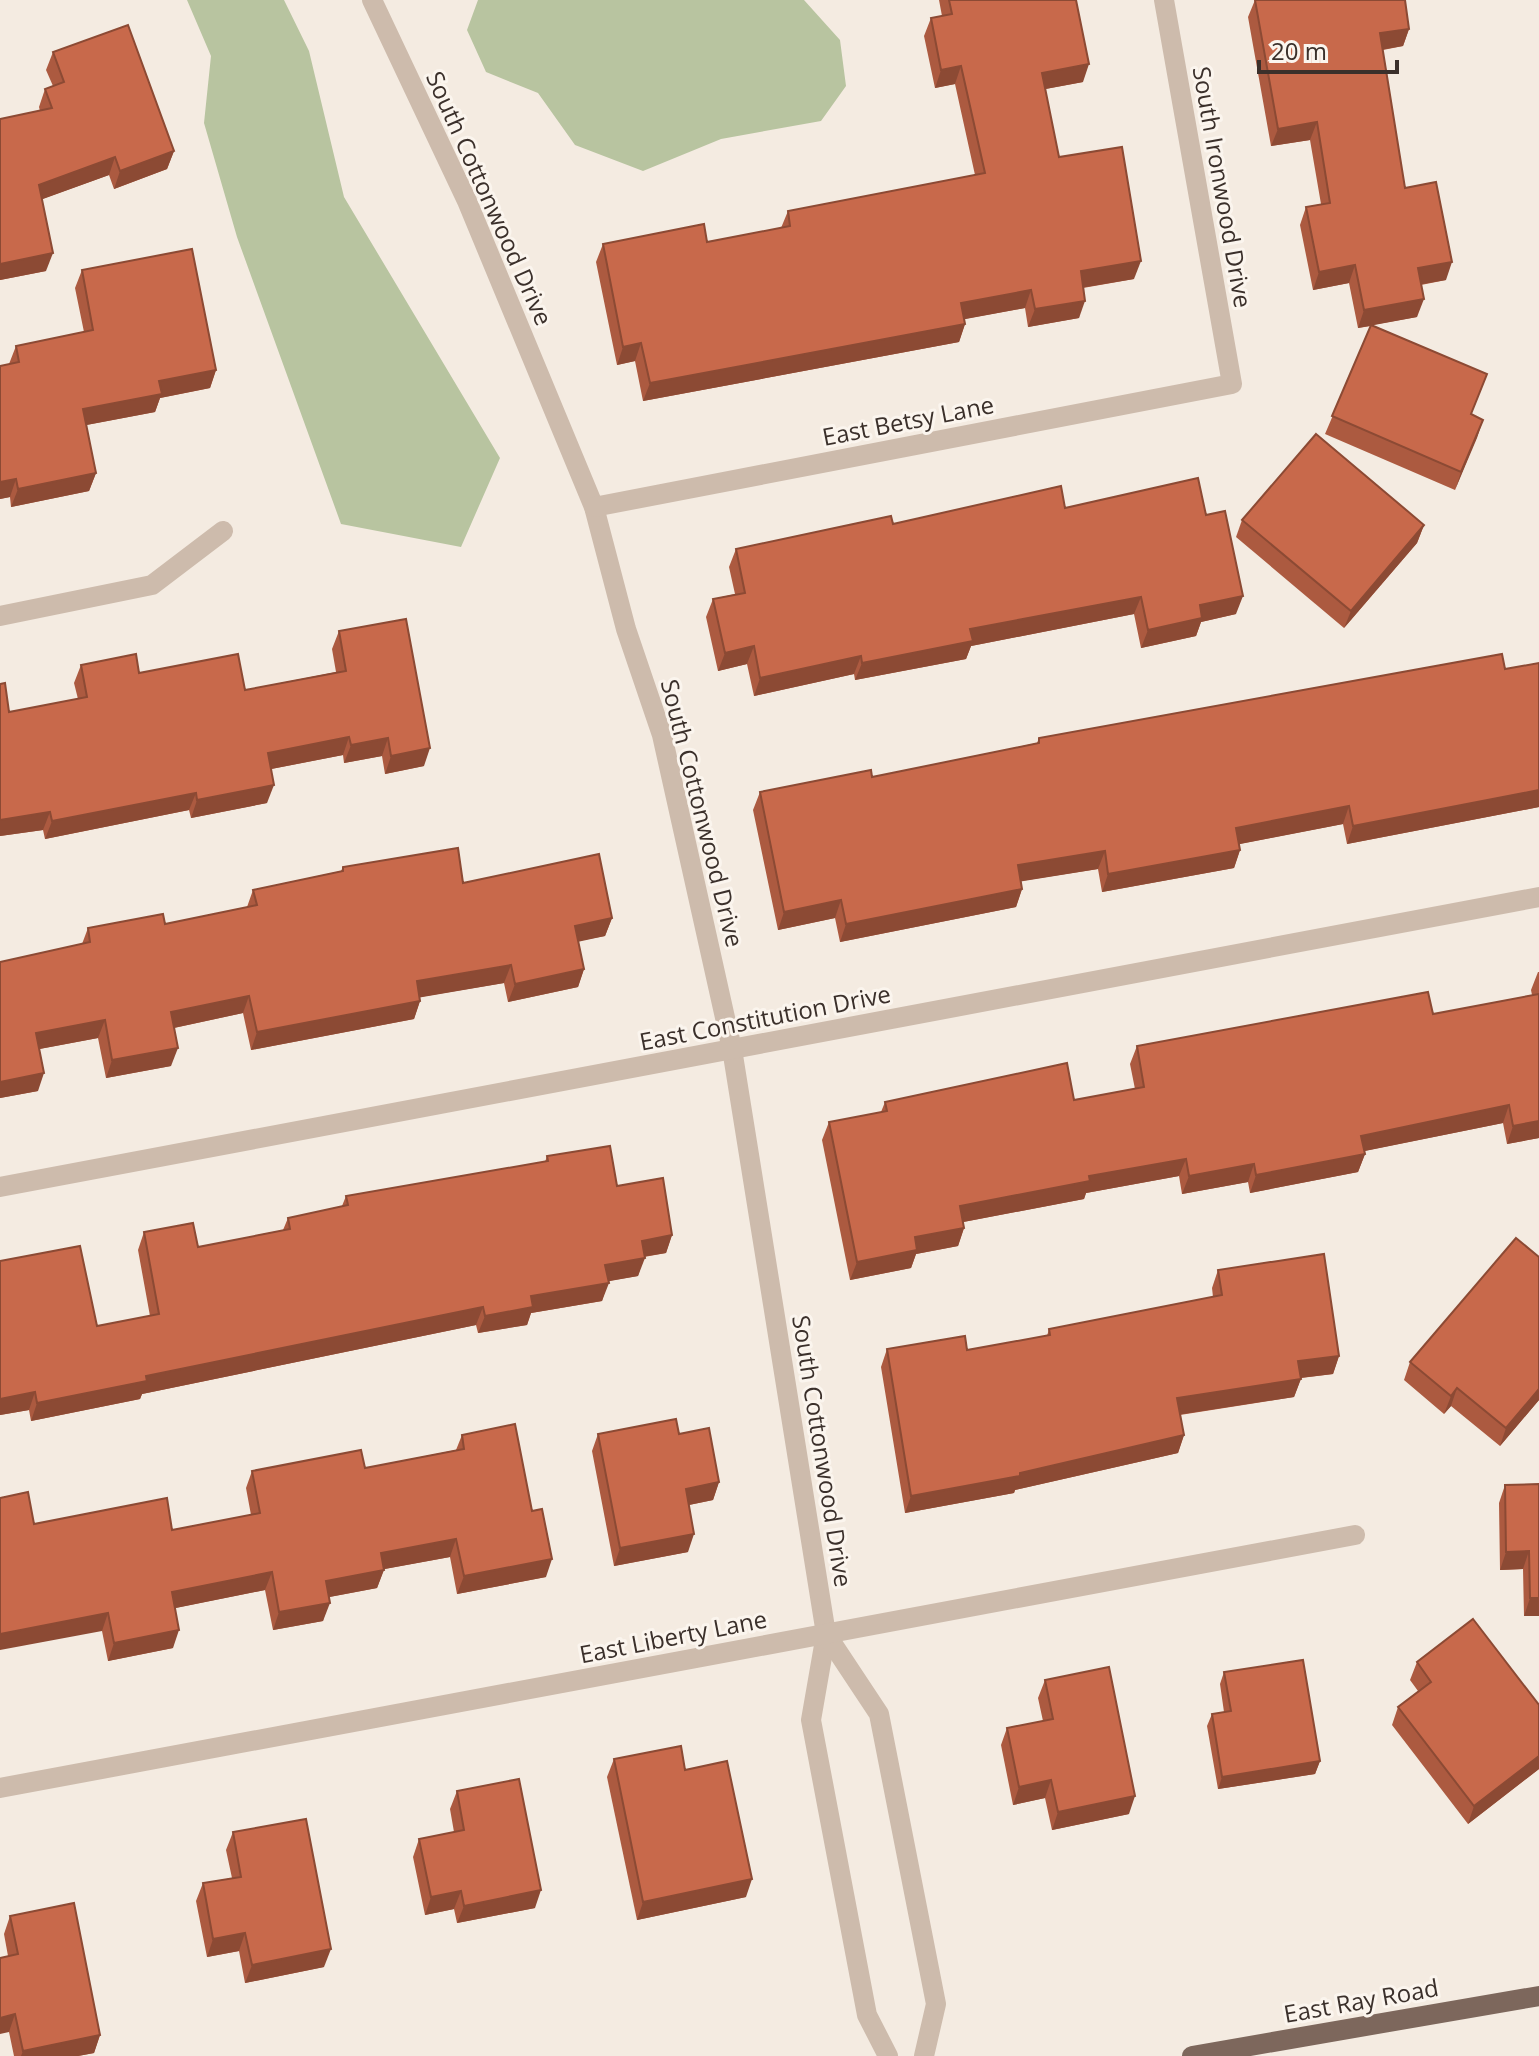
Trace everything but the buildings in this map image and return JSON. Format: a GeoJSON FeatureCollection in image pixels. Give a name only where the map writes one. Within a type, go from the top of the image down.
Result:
{"type":"FeatureCollection","features":[{"type":"Feature","properties":{"kind":"main road","name":"East Ray Road"},"geometry":{"type":"LineString","coordinates":[[1192,2056],[1539,1996]]}},
{"type":"Feature","properties":{"kind":"street","name":"South Cottonwood Drive"},"geometry":{"type":"LineString","coordinates":[[372,0],[467,201],[594,507],[626,629],[662,735],[732,1049],[826,1634],[811,1720],[867,2015],[888,2056]]}},
{"type":"Feature","properties":{"kind":"street","name":"South Ironwood Drive"},"geometry":{"type":"LineString","coordinates":[[1164,0],[1232,384]]}},
{"type":"Feature","properties":{"kind":"street","name":"East Betsy Lane"},"geometry":{"type":"LineString","coordinates":[[594,507],[1232,384]]}},
{"type":"Feature","properties":{"kind":"street"},"geometry":{"type":"LineString","coordinates":[[0,616],[152,585],[223,531]]}},
{"type":"Feature","properties":{"kind":"street","name":"East Constitution Drive"},"geometry":{"type":"LineString","coordinates":[[0,1187],[1539,897]]}},
{"type":"Feature","properties":{"kind":"street","name":"East Liberty Lane"},"geometry":{"type":"LineString","coordinates":[[0,1788],[1355,1535]]}},
{"type":"Feature","properties":{"kind":"street","name":"South Cottonwood Drive"},"geometry":{"type":"LineString","coordinates":[[826,1634],[879,1714],[936,2004],[924,2056]]}},
{"type":"Feature","properties":{"kind":"green space"},"geometry":{"type":"Polygon","coordinates":[[[187,0],[284,0],[309,51],[344,197],[500,458],[461,547],[341,524],[237,237],[204,123],[211,56],[187,0]]]}},
{"type":"Feature","properties":{"kind":"green space"},"geometry":{"type":"Polygon","coordinates":[[[478,0],[804,0],[840,40],[846,86],[821,121],[721,139],[643,171],[575,145],[538,93],[486,72],[467,30],[478,0]]]}}]}
